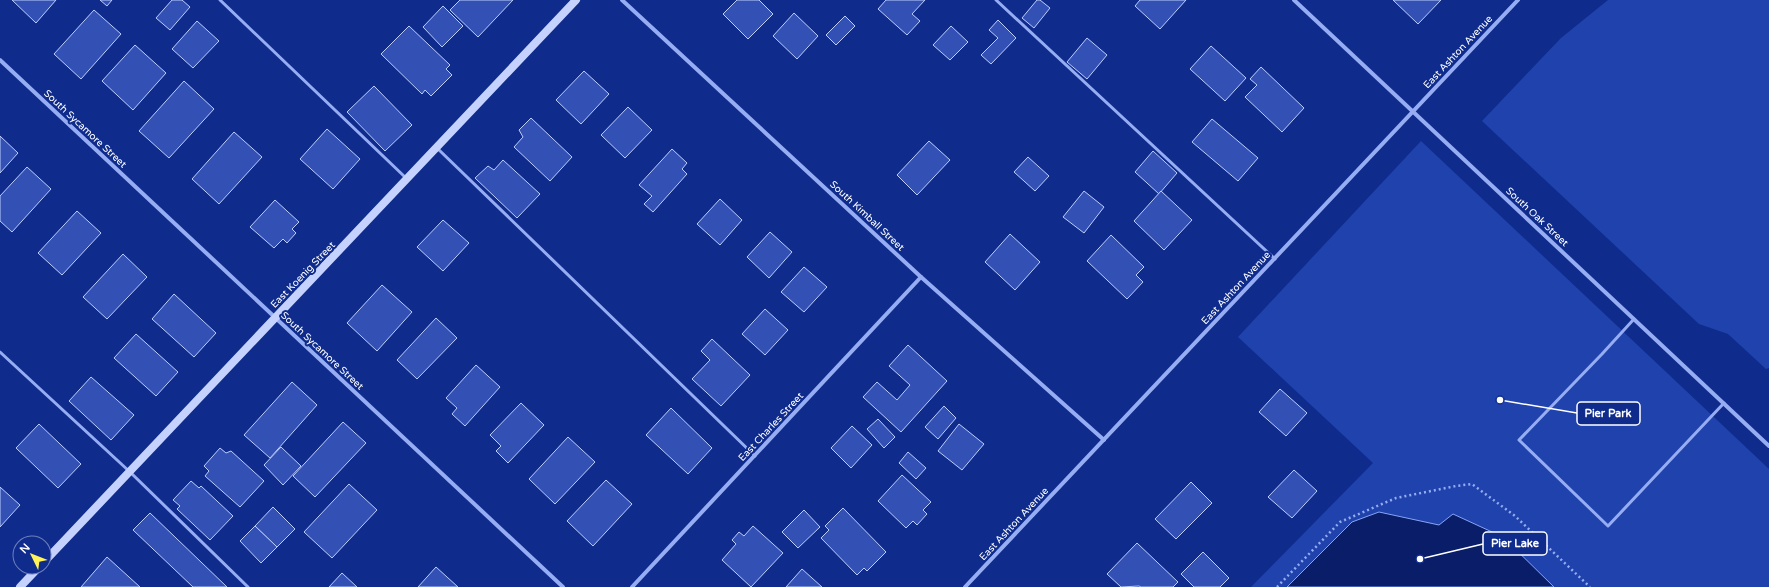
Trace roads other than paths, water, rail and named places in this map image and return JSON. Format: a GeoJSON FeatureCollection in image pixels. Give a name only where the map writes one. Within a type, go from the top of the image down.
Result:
{"type":"FeatureCollection","features":[{"type":"Feature","properties":{"kind":"street","name":"East Koenig Street"},"geometry":{"type":"LineString","coordinates":[[52,554],[576,0]]}},
{"type":"Feature","properties":{"kind":"street","name":"South Kimball Street"},"geometry":{"type":"LineString","coordinates":[[622,0],[921,277],[1104,440]]}},
{"type":"Feature","properties":{"kind":"street","name":"South Oak Street"},"geometry":{"type":"LineString","coordinates":[[1294,0],[1769,446]]}},
{"type":"Feature","properties":{"kind":"street","name":"East Ashton Avenue"},"geometry":{"type":"LineString","coordinates":[[965,587],[1518,0]]}},
{"type":"Feature","properties":{"kind":"street","name":"South Sycamore Street"},"geometry":{"type":"LineString","coordinates":[[0,60],[563,587]]}},
{"type":"Feature","properties":{"kind":"street","name":"East Charles Street"},"geometry":{"type":"LineString","coordinates":[[632,587],[921,277]]}},
{"type":"Feature","properties":{"kind":"street"},"geometry":{"type":"LineString","coordinates":[[20,587],[31,575]]}},
{"type":"Feature","properties":{"kind":"lane"},"geometry":{"type":"LineString","coordinates":[[220,0],[408,179]]}},
{"type":"Feature","properties":{"kind":"lane"},"geometry":{"type":"LineString","coordinates":[[996,0],[1275,258]]}},
{"type":"Feature","properties":{"kind":"lane"},"geometry":{"type":"LineString","coordinates":[[437,148],[755,456]]}},
{"type":"Feature","properties":{"kind":"lane"},"geometry":{"type":"LineString","coordinates":[[1634,319],[1519,440],[1608,526],[1724,403]]}},
{"type":"Feature","properties":{"kind":"lane"},"geometry":{"type":"LineString","coordinates":[[0,352],[130,472],[248,587]]}},
{"type":"Feature","properties":{"kind":"place","name":"Pier Park"},"geometry":{"type":"Point","coordinates":[1500,400]}},
{"type":"Feature","properties":{"kind":"place","name":"Pier Lake"},"geometry":{"type":"Point","coordinates":[1420,559]}}]}
